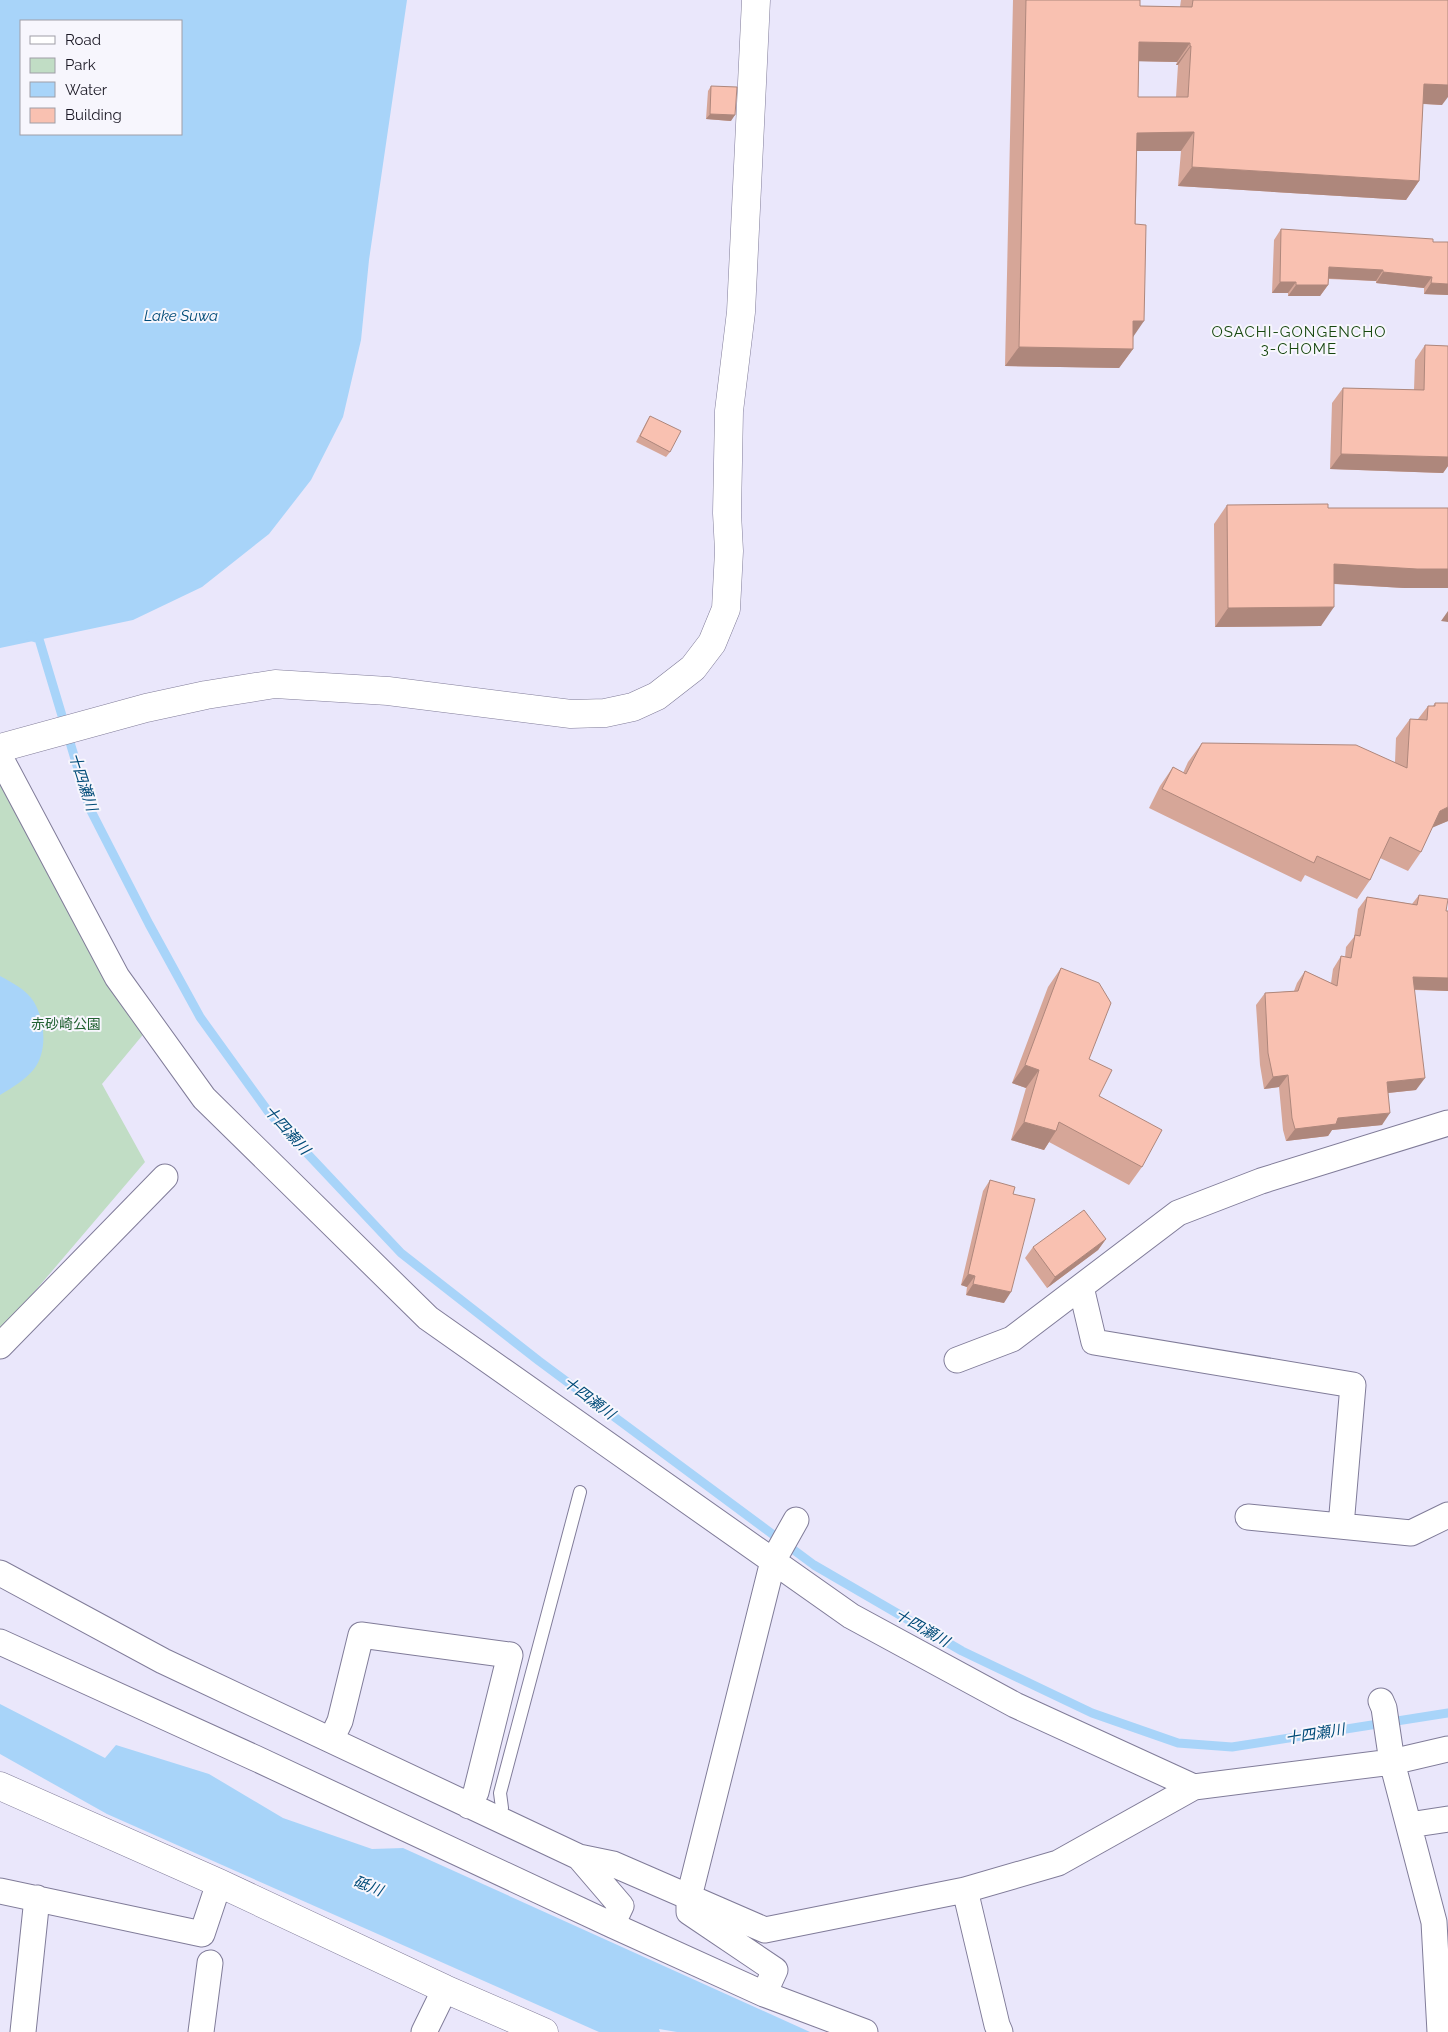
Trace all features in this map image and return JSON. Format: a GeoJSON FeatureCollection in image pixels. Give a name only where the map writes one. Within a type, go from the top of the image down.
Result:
{"type":"FeatureCollection","features":[{"type":"Feature","properties":{"kind":"street"},"geometry":{"type":"LineString","coordinates":[[756,0],[741,312],[730,411],[727,513],[729,551],[726,608],[712,643],[693,668],[657,696],[633,707],[605,713],[571,714],[388,691],[275,684],[206,695],[146,708],[6,750],[117,977],[204,1098],[428,1318],[775,1558],[851,1616],[1006,1700],[1194,1787]]}},
{"type":"Feature","properties":{"kind":"street"},"geometry":{"type":"LineString","coordinates":[[957,1360],[1012,1339],[1178,1214],[1261,1181],[1448,1123]]}},
{"type":"Feature","properties":{"kind":"street"},"geometry":{"type":"LineString","coordinates":[[0,1346],[165,1177]]}},
{"type":"Feature","properties":{"kind":"street"},"geometry":{"type":"LineString","coordinates":[[1081,1287],[1094,1342],[1353,1385],[1341,1526]]}},
{"type":"Feature","properties":{"kind":"street"},"geometry":{"type":"LineString","coordinates":[[1248,1516],[1411,1533],[1448,1515]]}},
{"type":"Feature","properties":{"kind":"street"},"geometry":{"type":"LineString","coordinates":[[764,1994],[775,1970],[689,1912],[690,1897],[775,1558],[795,1523]]}},
{"type":"Feature","properties":{"kind":"street"},"geometry":{"type":"LineString","coordinates":[[0,1574],[163,1661],[469,1806],[579,1857],[613,1864],[765,1930],[965,1890],[1058,1863],[1194,1787],[1448,1749]]}},
{"type":"Feature","properties":{"kind":"street"},"geometry":{"type":"LineString","coordinates":[[331,1740],[340,1721],[361,1634],[510,1655],[476,1792],[469,1806]]}},
{"type":"Feature","properties":{"kind":"street"},"geometry":{"type":"LineString","coordinates":[[0,1642],[764,1994],[865,2032]]}},
{"type":"Feature","properties":{"kind":"street"},"geometry":{"type":"LineString","coordinates":[[1383,1704],[1392,1758],[1434,1922],[1440,2032]]}},
{"type":"Feature","properties":{"kind":"street"},"geometry":{"type":"LineString","coordinates":[[0,1786],[219,1884],[445,1989],[544,2032]]}},
{"type":"Feature","properties":{"kind":"street"},"geometry":{"type":"LineString","coordinates":[[1409,1824],[1448,1818]]}},
{"type":"Feature","properties":{"kind":"street"},"geometry":{"type":"LineString","coordinates":[[579,1857],[621,1906],[612,1925]]}},
{"type":"Feature","properties":{"kind":"street"},"geometry":{"type":"LineString","coordinates":[[0,1891],[202,1934],[219,1884]]}},
{"type":"Feature","properties":{"kind":"street"},"geometry":{"type":"LineString","coordinates":[[965,1890],[1000,2032]]}},
{"type":"Feature","properties":{"kind":"street"},"geometry":{"type":"LineString","coordinates":[[23,2032],[37,1898]]}},
{"type":"Feature","properties":{"kind":"street"},"geometry":{"type":"LineString","coordinates":[[201,2032],[210,1963]]}},
{"type":"Feature","properties":{"kind":"street"},"geometry":{"type":"LineString","coordinates":[[424,2032],[445,1989]]}},
{"type":"Feature","properties":{"kind":"lane"},"geometry":{"type":"LineString","coordinates":[[497,1818],[502,1808],[500,1793],[580,1492]]}},
{"type":"Feature","properties":{"kind":"green space","name":"赤砂崎公園"},"geometry":{"type":"Polygon","coordinates":[[[0,779],[146,1031],[102,1084],[145,1162],[0,1332],[0,779]]]}},
{"type":"Feature","properties":{"kind":"water","name":"Lake Suwa"},"geometry":{"type":"Polygon","coordinates":[[[0,0],[407,0],[369,260],[361,340],[343,417],[311,480],[269,534],[202,587],[133,620],[0,648],[0,0]]]}},
{"type":"Feature","properties":{"kind":"water"},"geometry":{"type":"Polygon","coordinates":[[[0,976],[19,987],[34,1002],[43,1027],[43,1045],[34,1069],[14,1087],[0,1095],[0,976]]]}},
{"type":"Feature","properties":{"kind":"water","name":"砥川"},"geometry":{"type":"Polygon","coordinates":[[[0,1704],[105,1758],[116,1745],[209,1774],[283,1818],[372,1849],[403,1848],[810,2032],[677,2032],[659,2029],[660,2032],[599,2032],[107,1814],[0,1754],[0,1704]]]}},
{"type":"Feature","properties":{"kind":"building"},"geometry":{"type":"Polygon","coordinates":[[[1026,0],[1140,0],[1140,6],[1192,7],[1193,0],[1448,0],[1448,85],[1424,84],[1419,181],[1192,167],[1194,132],[1137,133],[1135,224],[1146,225],[1144,321],[1133,321],[1133,349],[1019,347],[1026,0]],[[1139,42],[1138,97],[1188,97],[1190,43],[1139,42]]]}},
{"type":"Feature","properties":{"kind":"building"},"geometry":{"type":"Polygon","coordinates":[[[711,86],[737,87],[735,115],[710,114],[711,86]]]}},
{"type":"Feature","properties":{"kind":"building"},"geometry":{"type":"Polygon","coordinates":[[[1281,229],[1433,239],[1433,242],[1448,242],[1448,284],[1431,283],[1432,277],[1383,272],[1383,270],[1329,267],[1328,285],[1296,285],[1296,282],[1280,282],[1281,229]]]}},
{"type":"Feature","properties":{"kind":"building"},"geometry":{"type":"Polygon","coordinates":[[[1425,345],[1448,346],[1448,457],[1341,454],[1343,388],[1424,390],[1425,345]]]}},
{"type":"Feature","properties":{"kind":"building"},"geometry":{"type":"Polygon","coordinates":[[[650,416],[681,431],[670,452],[640,436],[650,416]]]}},
{"type":"Feature","properties":{"kind":"building"},"geometry":{"type":"Polygon","coordinates":[[[1328,504],[1328,508],[1448,508],[1448,569],[1334,564],[1334,607],[1228,608],[1227,505],[1328,504]]]}},
{"type":"Feature","properties":{"kind":"building"},"geometry":{"type":"Polygon","coordinates":[[[1435,703],[1448,703],[1448,807],[1440,811],[1421,852],[1390,837],[1370,880],[1317,856],[1314,863],[1162,789],[1173,767],[1186,774],[1202,743],[1356,745],[1407,768],[1410,719],[1427,720],[1428,706],[1435,706],[1435,703]]]}},
{"type":"Feature","properties":{"kind":"building"},"geometry":{"type":"Polygon","coordinates":[[[1419,895],[1448,899],[1446,911],[1448,911],[1448,978],[1413,977],[1425,1078],[1387,1082],[1390,1113],[1338,1118],[1336,1124],[1295,1129],[1292,1118],[1288,1075],[1273,1077],[1268,1053],[1265,993],[1298,991],[1305,971],[1337,986],[1341,956],[1351,958],[1355,935],[1360,936],[1367,897],[1417,905],[1419,895]]]}},
{"type":"Feature","properties":{"kind":"building"},"geometry":{"type":"Polygon","coordinates":[[[1061,968],[1099,983],[1111,1003],[1089,1059],[1112,1070],[1099,1096],[1162,1130],[1142,1167],[1059,1122],[1056,1131],[1024,1122],[1039,1070],[1025,1065],[1061,968]]]}},
{"type":"Feature","properties":{"kind":"building"},"geometry":{"type":"Polygon","coordinates":[[[990,1180],[1015,1187],[1013,1194],[1035,1199],[1011,1292],[973,1284],[975,1276],[968,1274],[990,1180]]]}},
{"type":"Feature","properties":{"kind":"building"},"geometry":{"type":"Polygon","coordinates":[[[1084,1210],[1106,1239],[1055,1277],[1033,1247],[1084,1210]]]}},
{"type":"Feature","properties":{"kind":"waterway","name":"十四瀬川"},"geometry":{"type":"LineString","coordinates":[[30,636],[39,639],[90,809],[149,924],[200,1017],[270,1114],[401,1253],[539,1361],[814,1565],[962,1651],[1092,1713],[1178,1743],[1232,1747],[1448,1713]]}},
{"type":"Feature","properties":{"kind":"district","name":"OSACHI-GONGENCHO 3-CHOME"},"geometry":{"type":"Point","coordinates":[1299,340]}}]}
